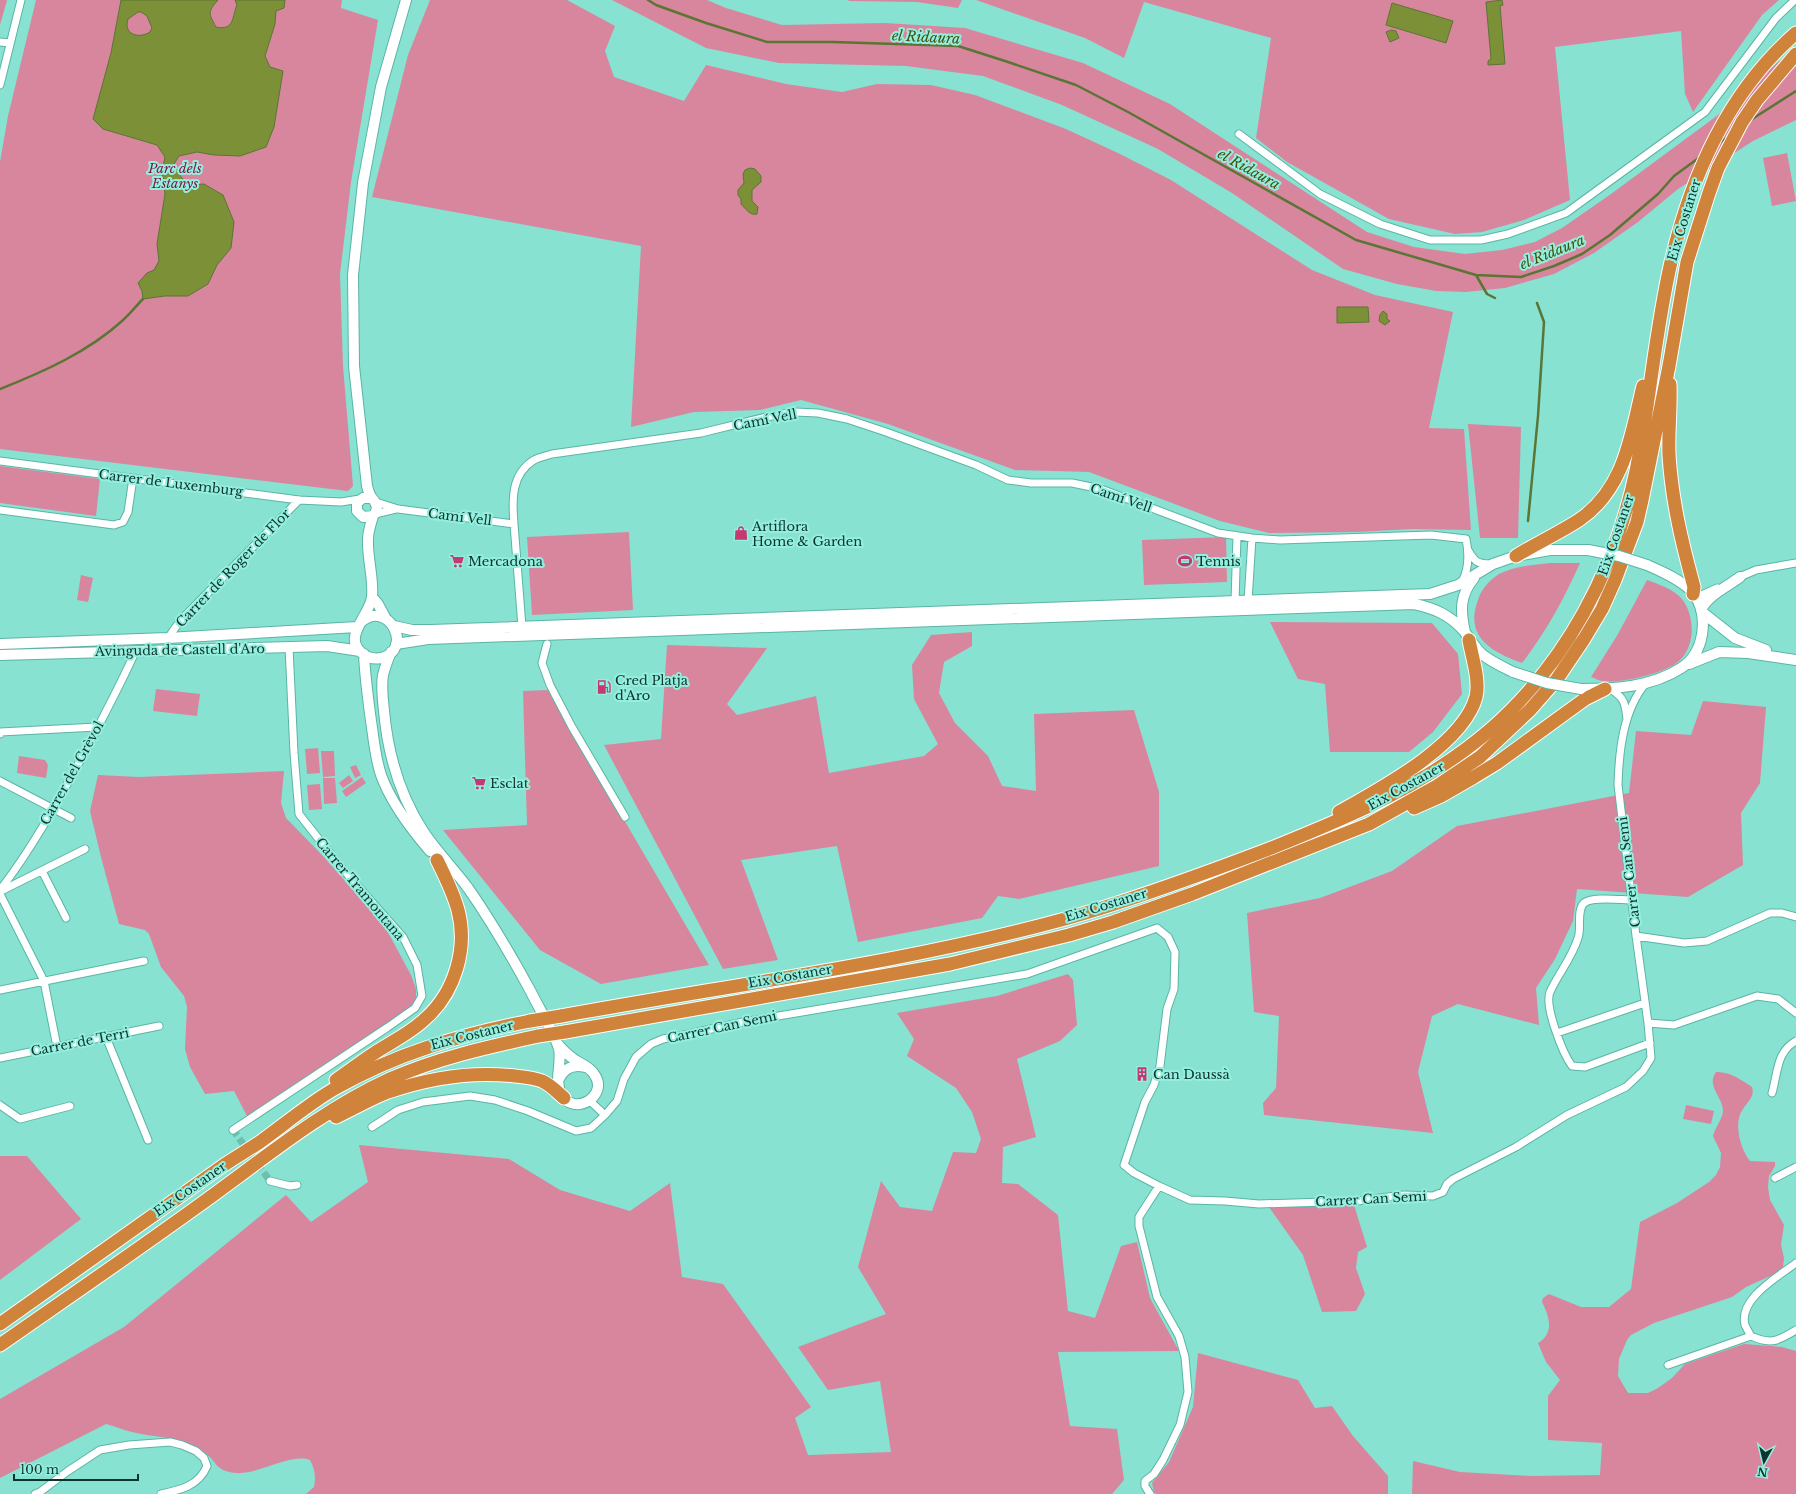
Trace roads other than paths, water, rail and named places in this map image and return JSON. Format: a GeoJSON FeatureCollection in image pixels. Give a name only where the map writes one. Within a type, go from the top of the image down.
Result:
{"type":"FeatureCollection","features":[{"type":"Feature","properties":{"kind":"highway","name":"Eix Costaner"},"geometry":{"type":"LineString","coordinates":[[0,1324],[224,1165],[259,1143],[306,1107],[334,1089],[382,1064],[436,1044],[530,1021],[938,949],[1065,919],[1175,883],[1323,827],[1370,807],[1408,787],[1437,770],[1472,746],[1522,700],[1562,650],[1571,637],[1603,576],[1622,524],[1642,440],[1670,265],[1693,186],[1714,138],[1738,98],[1759,70],[1791,37]]}},
{"type":"Feature","properties":{"kind":"highway","name":"Eix Costaner"},"geometry":{"type":"LineString","coordinates":[[0,1346],[315,1121],[343,1104],[389,1080],[441,1060],[538,1036],[942,965],[1070,935],[1113,922],[1185,896],[1369,824],[1437,786],[1480,757],[1530,710],[1569,663],[1602,609],[1615,580],[1637,522],[1648,477],[1687,262],[1709,193],[1718,168],[1742,122],[1761,95],[1796,54]]}},
{"type":"Feature","properties":{"kind":"highway"},"geometry":{"type":"LineString","coordinates":[[1516,556],[1581,519],[1597,505],[1612,485],[1620,471],[1625,456],[1643,387],[1656,348]]}},
{"type":"Feature","properties":{"kind":"highway"},"geometry":{"type":"LineString","coordinates":[[1669,366],[1671,396],[1669,453],[1672,490],[1678,529],[1694,588],[1694,596]]}},
{"type":"Feature","properties":{"kind":"highway"},"geometry":{"type":"LineString","coordinates":[[1323,827],[1337,814],[1401,776],[1446,740],[1462,724],[1476,696],[1474,668],[1467,636]]}},
{"type":"Feature","properties":{"kind":"highway"},"geometry":{"type":"LineString","coordinates":[[1369,824],[1381,823],[1441,796],[1497,763],[1585,699],[1608,689]]}},
{"type":"Feature","properties":{"kind":"highway"},"geometry":{"type":"LineString","coordinates":[[224,1165],[278,1120],[374,1054],[405,1035],[426,1018],[445,996],[457,970],[461,943],[458,911],[448,882],[437,860]]}},
{"type":"Feature","properties":{"kind":"highway"},"geometry":{"type":"LineString","coordinates":[[200,1204],[217,1198],[286,1148],[334,1118],[395,1090],[430,1080],[488,1074],[531,1078],[542,1081],[552,1087],[564,1098]]}},
{"type":"Feature","properties":{"kind":"street"},"geometry":{"type":"LineString","coordinates":[[0,85],[21,0]]}},
{"type":"Feature","properties":{"kind":"street"},"geometry":{"type":"LineString","coordinates":[[406,0],[376,109],[363,183],[353,275],[354,366],[367,486],[364,503],[372,597],[359,625],[355,639],[362,653],[375,752],[381,776],[394,802],[415,833],[437,860],[467,888]]}},
{"type":"Feature","properties":{"kind":"street"},"geometry":{"type":"LineString","coordinates":[[1239,134],[1320,194],[1380,224],[1430,240],[1480,240],[1508,234],[1566,213],[1705,112],[1776,18],[1795,0]]}},
{"type":"Feature","properties":{"kind":"street"},"geometry":{"type":"LineString","coordinates":[[0,42],[10,43]]}},
{"type":"Feature","properties":{"kind":"street","name":"Camí Vell"},"geometry":{"type":"LineString","coordinates":[[364,503],[398,509],[514,524],[512,497],[516,482],[522,470],[534,460],[552,454],[701,433],[766,417],[795,412],[818,413],[880,430],[976,465],[1008,480],[1031,483],[1072,483],[1101,488],[1218,532],[1252,538],[1280,540],[1431,535],[1466,539],[1468,550],[1473,559],[1480,564],[1493,564]]}},
{"type":"Feature","properties":{"kind":"street","name":"Carrer de Luxemburg"},"geometry":{"type":"LineString","coordinates":[[0,461],[299,500],[364,503]]}},
{"type":"Feature","properties":{"kind":"street"},"geometry":{"type":"LineString","coordinates":[[0,510],[114,525],[123,522],[128,512],[133,478]]}},
{"type":"Feature","properties":{"kind":"street","name":"Carrer de Roger de Flor"},"geometry":{"type":"LineString","coordinates":[[168,638],[180,621],[299,500]]}},
{"type":"Feature","properties":{"kind":"street"},"geometry":{"type":"LineString","coordinates":[[364,503],[377,508],[368,538]]}},
{"type":"Feature","properties":{"kind":"street"},"geometry":{"type":"LineString","coordinates":[[364,503],[367,517],[374,515]]}},
{"type":"Feature","properties":{"kind":"street","name":"Camí Vell"},"geometry":{"type":"LineString","coordinates":[[374,515],[398,509]]}},
{"type":"Feature","properties":{"kind":"street"},"geometry":{"type":"LineString","coordinates":[[514,524],[522,627]]}},
{"type":"Feature","properties":{"kind":"street"},"geometry":{"type":"LineString","coordinates":[[1234,602],[1237,536]]}},
{"type":"Feature","properties":{"kind":"street"},"geometry":{"type":"LineString","coordinates":[[1248,601],[1252,538]]}},
{"type":"Feature","properties":{"kind":"street"},"geometry":{"type":"LineString","coordinates":[[1462,583],[1467,574],[1468,550]]}},
{"type":"Feature","properties":{"kind":"street"},"geometry":{"type":"LineString","coordinates":[[394,626],[412,630],[522,627],[1430,594],[1444,591],[1462,583],[1493,564],[1516,556],[1550,550],[1588,550],[1619,556],[1647,565],[1673,578],[1694,596],[1702,611],[1735,638],[1755,647],[1796,660]]}},
{"type":"Feature","properties":{"kind":"street"},"geometry":{"type":"LineString","coordinates":[[1694,596],[1756,570],[1796,563]]}},
{"type":"Feature","properties":{"kind":"street"},"geometry":{"type":"LineString","coordinates":[[1467,636],[1461,615],[1462,599],[1469,584],[1477,574]]}},
{"type":"Feature","properties":{"kind":"street"},"geometry":{"type":"LineString","coordinates":[[1683,667],[1693,658],[1700,641],[1704,603],[1740,577]]}},
{"type":"Feature","properties":{"kind":"street"},"geometry":{"type":"LineString","coordinates":[[372,597],[378,604],[386,619],[394,626],[397,634],[394,648],[383,676],[383,698],[387,742],[398,783],[423,832],[467,888],[499,937],[557,1043],[565,1052],[594,1073],[598,1082],[596,1092],[590,1100],[578,1104],[569,1102],[564,1098],[559,1089],[560,1064],[557,1043]]}},
{"type":"Feature","properties":{"kind":"street"},"geometry":{"type":"LineString","coordinates":[[362,653],[378,658],[394,648],[428,639],[1414,604],[1432,607],[1456,623],[1483,655],[1513,672],[1547,683],[1581,689],[1608,689],[1646,683],[1657,680],[1719,652],[1748,653],[1796,660]]}},
{"type":"Feature","properties":{"kind":"street"},"geometry":{"type":"LineString","coordinates":[[359,625],[372,616],[386,619]]}},
{"type":"Feature","properties":{"kind":"street","name":"Avinguda de Castell d'Aro"},"geometry":{"type":"LineString","coordinates":[[0,644],[168,638],[359,625]]}},
{"type":"Feature","properties":{"kind":"street"},"geometry":{"type":"LineString","coordinates":[[547,644],[542,663],[550,685],[572,727],[625,817]]}},
{"type":"Feature","properties":{"kind":"street","name":"Avinguda de Castell d'Aro"},"geometry":{"type":"LineString","coordinates":[[0,655],[136,650],[327,646],[362,653]]}},
{"type":"Feature","properties":{"kind":"street","name":"Carrer Tramontana"},"geometry":{"type":"LineString","coordinates":[[233,1130],[388,1028],[415,1008],[422,996],[417,965],[403,937],[340,866],[299,814],[294,753],[289,647]]}},
{"type":"Feature","properties":{"kind":"street","name":"Carrer del Grèvol"},"geometry":{"type":"LineString","coordinates":[[0,890],[14,872],[54,809],[124,676],[136,650]]}},
{"type":"Feature","properties":{"kind":"street","name":"Carrer Can Semi"},"geometry":{"type":"LineString","coordinates":[[372,1127],[398,1110],[423,1102],[470,1096],[495,1100],[528,1111],[576,1131],[591,1128],[617,1102],[624,1079],[636,1057],[651,1044],[664,1038],[743,1022],[1027,974],[1157,928],[1168,937],[1175,952],[1174,989],[1167,1009],[1160,1066],[1154,1085],[1145,1102],[1124,1166],[1159,1186],[1190,1200],[1258,1204],[1357,1201],[1404,1196],[1433,1196],[1443,1192],[1447,1184],[1453,1179],[1516,1147],[1567,1114],[1626,1087],[1643,1071],[1651,1058],[1618,785],[1618,764],[1627,722],[1636,696],[1646,683]]}},
{"type":"Feature","properties":{"kind":"street","name":"Carrer Can Semi"},"geometry":{"type":"LineString","coordinates":[[1608,689],[1621,696],[1626,704],[1627,722]]}},
{"type":"Feature","properties":{"kind":"street"},"geometry":{"type":"LineString","coordinates":[[0,734],[0,732],[97,727]]}},
{"type":"Feature","properties":{"kind":"street"},"geometry":{"type":"LineString","coordinates":[[0,781],[71,818]]}},
{"type":"Feature","properties":{"kind":"street"},"geometry":{"type":"LineString","coordinates":[[0,890],[85,849]]}},
{"type":"Feature","properties":{"kind":"street"},"geometry":{"type":"LineString","coordinates":[[42,871],[66,918]]}},
{"type":"Feature","properties":{"kind":"street"},"geometry":{"type":"LineString","coordinates":[[0,894],[44,981],[57,1047]]}},
{"type":"Feature","properties":{"kind":"street"},"geometry":{"type":"LineString","coordinates":[[1632,900],[1590,900],[1583,904],[1580,910],[1578,938],[1549,994],[1550,1014],[1566,1058],[1572,1066],[1576,1068],[1585,1067],[1650,1043]]}},
{"type":"Feature","properties":{"kind":"street"},"geometry":{"type":"LineString","coordinates":[[1636,936],[1684,943],[1707,941],[1770,913],[1782,913],[1796,917]]}},
{"type":"Feature","properties":{"kind":"street"},"geometry":{"type":"LineString","coordinates":[[0,990],[144,961]]}},
{"type":"Feature","properties":{"kind":"street"},"geometry":{"type":"LineString","coordinates":[[1648,1024],[1674,1025],[1757,996],[1778,999],[1796,1013]]}},
{"type":"Feature","properties":{"kind":"street"},"geometry":{"type":"LineString","coordinates":[[1557,1033],[1645,1003]]}},
{"type":"Feature","properties":{"kind":"street","name":"Carrer de Terri"},"geometry":{"type":"LineString","coordinates":[[0,1058],[160,1026]]}},
{"type":"Feature","properties":{"kind":"street"},"geometry":{"type":"LineString","coordinates":[[106,1037],[148,1140]]}},
{"type":"Feature","properties":{"kind":"street"},"geometry":{"type":"LineString","coordinates":[[1772,1093],[1780,1058],[1787,1046],[1796,1041]]}},
{"type":"Feature","properties":{"kind":"street"},"geometry":{"type":"LineString","coordinates":[[559,1079],[563,1072],[570,1067],[577,1065],[585,1067]]}},
{"type":"Feature","properties":{"kind":"street"},"geometry":{"type":"LineString","coordinates":[[590,1100],[605,1115]]}},
{"type":"Feature","properties":{"kind":"street"},"geometry":{"type":"LineString","coordinates":[[0,1105],[20,1119],[70,1106]]}},
{"type":"Feature","properties":{"kind":"street"},"geometry":{"type":"LineString","coordinates":[[1775,1178],[1796,1167]]}},
{"type":"Feature","properties":{"kind":"street"},"geometry":{"type":"LineString","coordinates":[[270,1181],[290,1186],[297,1185]]}},
{"type":"Feature","properties":{"kind":"street"},"geometry":{"type":"LineString","coordinates":[[1150,1494],[1145,1486],[1145,1481],[1154,1474],[1163,1460],[1180,1425],[1188,1392],[1185,1357],[1179,1336],[1157,1297],[1139,1226],[1139,1217],[1159,1186]]}},
{"type":"Feature","properties":{"kind":"street"},"geometry":{"type":"LineString","coordinates":[[1796,1263],[1753,1298],[1746,1308],[1745,1324],[1751,1336],[1764,1342],[1781,1339],[1796,1330]]}},
{"type":"Feature","properties":{"kind":"street"},"geometry":{"type":"LineString","coordinates":[[1668,1365],[1751,1336]]}},
{"type":"Feature","properties":{"kind":"street"},"geometry":{"type":"LineString","coordinates":[[35,1494],[100,1450],[150,1443],[170,1442],[196,1451],[204,1458],[207,1466],[202,1476],[191,1485],[161,1494]]}},
{"type":"Feature","properties":{"kind":"waterway","name":"el Ridaura"},"geometry":{"type":"LineString","coordinates":[[648,0],[656,5],[706,23],[767,42],[833,42],[958,46],[1005,61],[1076,85],[1128,112],[1356,240],[1476,275],[1521,277],[1554,266],[1582,254],[1610,235],[1658,194],[1674,176],[1700,157]]}},
{"type":"Feature","properties":{"kind":"waterway","name":"el Ridaura"},"geometry":{"type":"LineString","coordinates":[[1749,121],[1796,91]]}},
{"type":"Feature","properties":{"kind":"waterway","name":"el Ridaura"},"geometry":{"type":"LineString","coordinates":[[1719,143],[1728,137]]}},
{"type":"Feature","properties":{"kind":"waterway"},"geometry":{"type":"LineString","coordinates":[[1476,275],[1487,294],[1495,298]]}},
{"type":"Feature","properties":{"kind":"waterway"},"geometry":{"type":"LineString","coordinates":[[0,389],[32,376],[80,352],[109,332],[143,299]]}},
{"type":"Feature","properties":{"kind":"waterway"},"geometry":{"type":"LineString","coordinates":[[1528,521],[1538,416],[1544,322],[1537,303]]}},
{"type":"Feature","properties":{"kind":"tunnel"},"geometry":{"type":"LineString","coordinates":[[233,1130],[270,1181]]}},
{"type":"Feature","properties":{"kind":"place","name":"Artiflora Home & Garden"},"geometry":{"type":"Point","coordinates":[741,533]}},
{"type":"Feature","properties":{"kind":"place","name":"Mercadona"},"geometry":{"type":"Point","coordinates":[457,561]}},
{"type":"Feature","properties":{"kind":"place","name":"Tennis"},"geometry":{"type":"Point","coordinates":[1185,561]}},
{"type":"Feature","properties":{"kind":"place","name":"Cred Platja d'Aro"},"geometry":{"type":"Point","coordinates":[604,687]}},
{"type":"Feature","properties":{"kind":"place","name":"Esclat"},"geometry":{"type":"Point","coordinates":[479,783]}},
{"type":"Feature","properties":{"kind":"place","name":"Can Daussà"},"geometry":{"type":"Point","coordinates":[1142,1074]}},
{"type":"Feature","properties":{"kind":"park label","name":"Parc dels Estanys"},"geometry":{"type":"Point","coordinates":[175,176]}}]}
